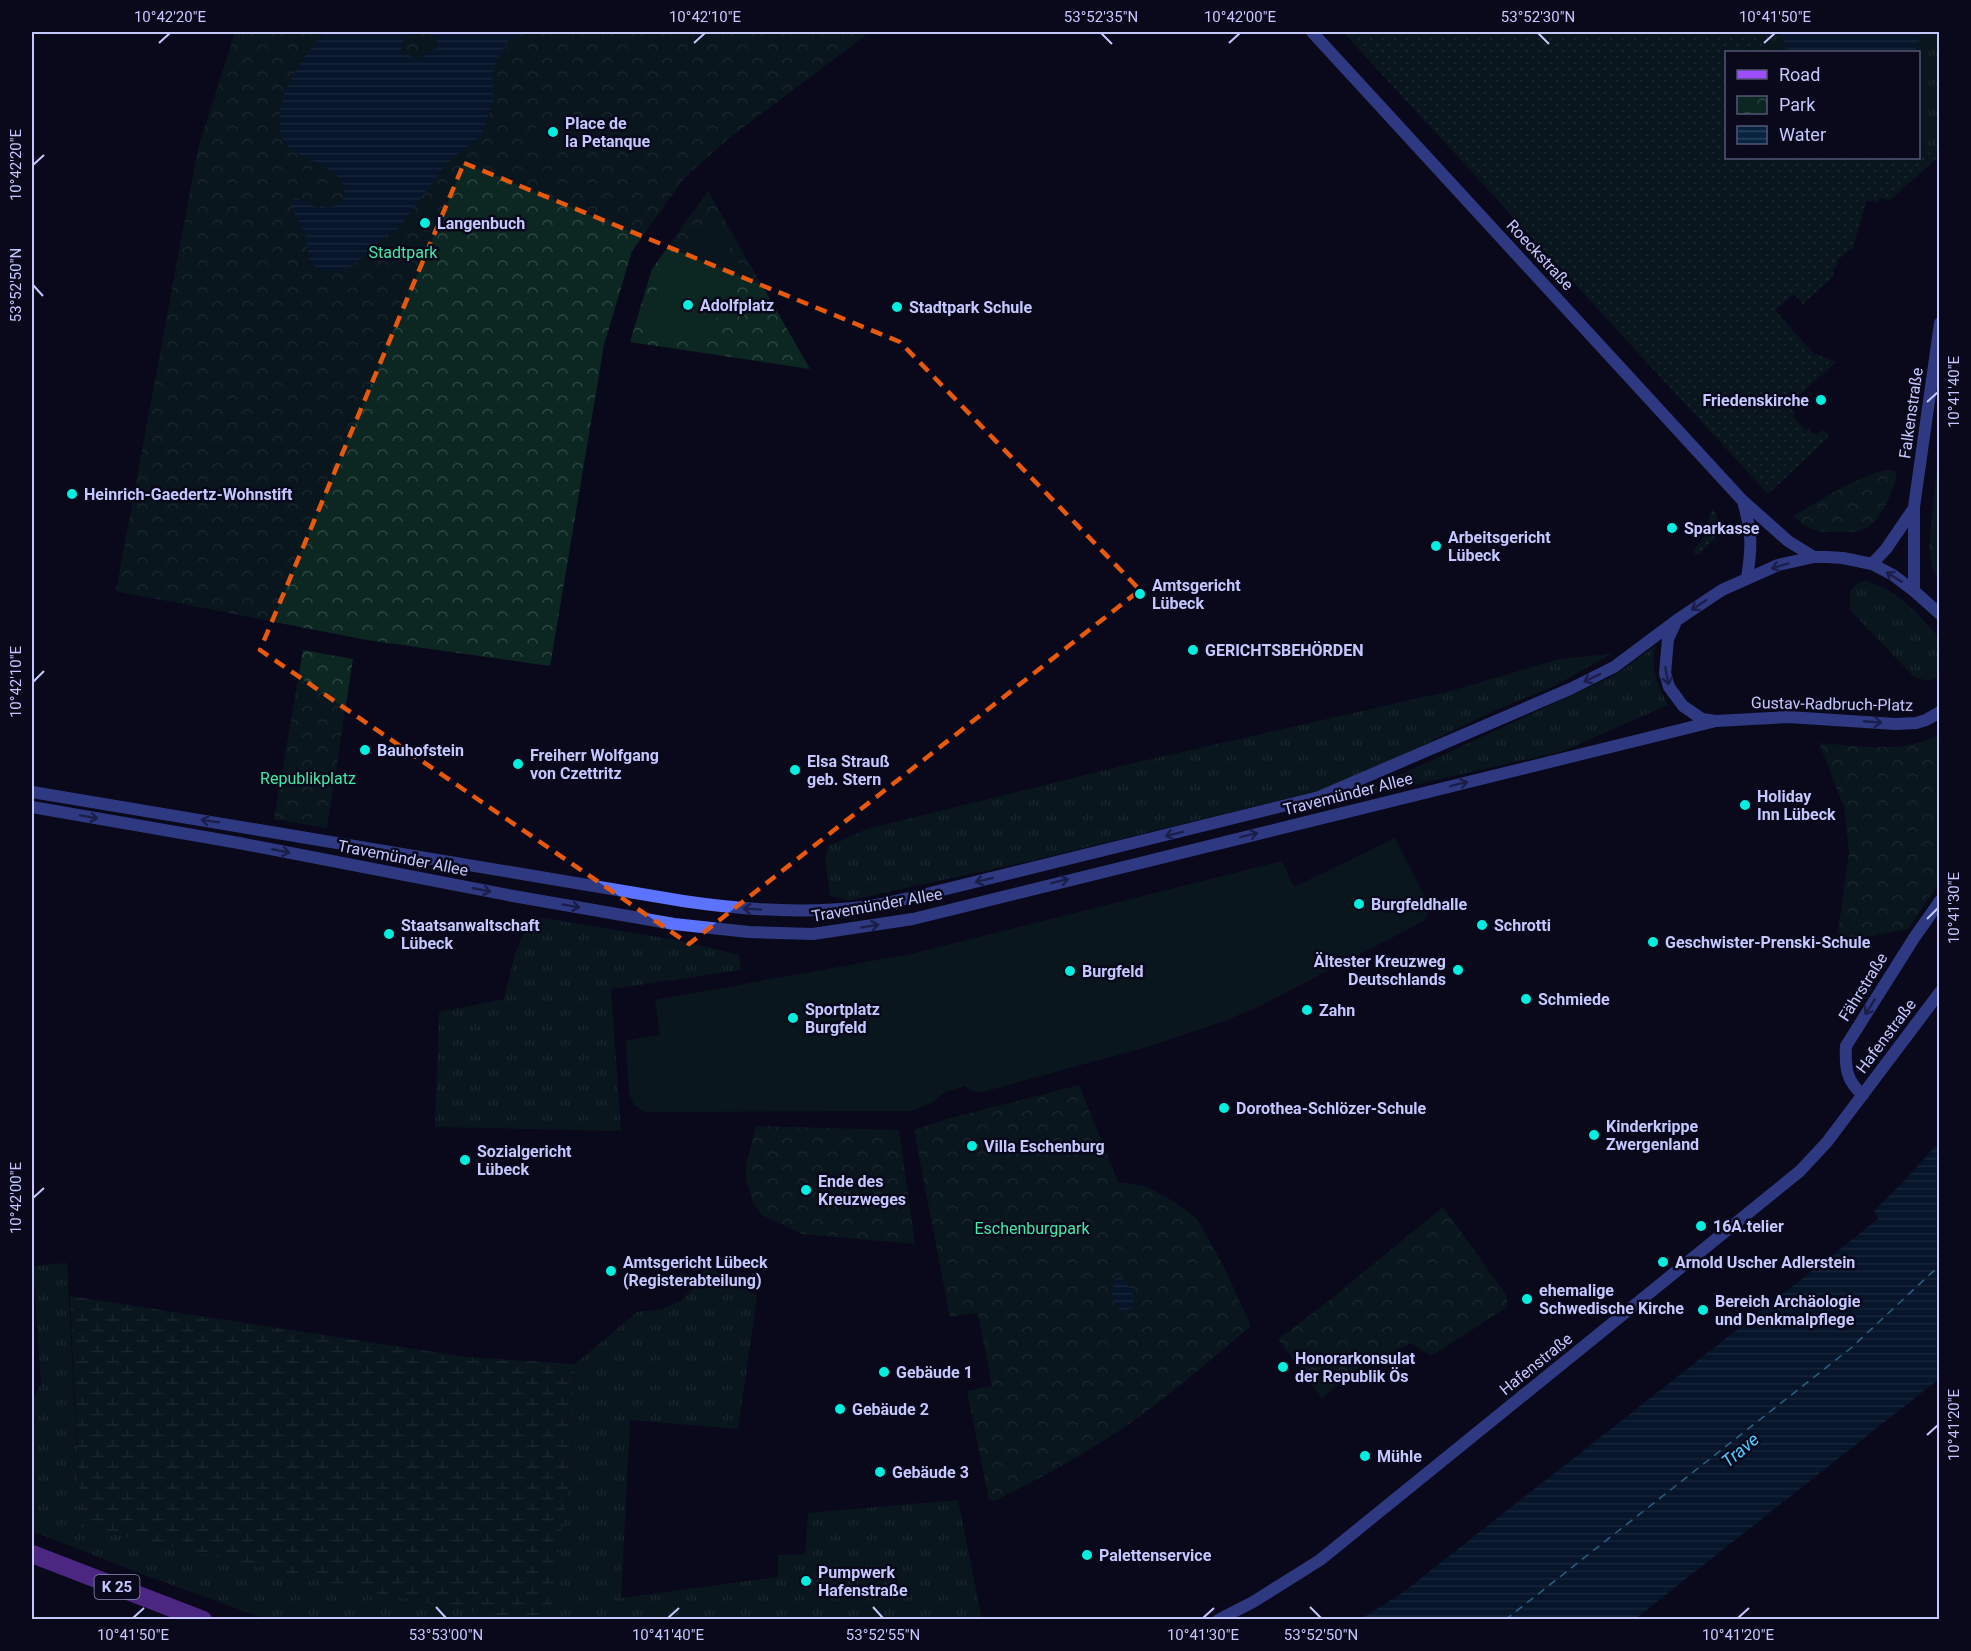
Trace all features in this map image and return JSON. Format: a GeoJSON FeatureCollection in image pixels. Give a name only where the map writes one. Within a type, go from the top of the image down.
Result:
{"type":"FeatureCollection","features":[{"type":"Feature","properties":{"kind":"main road","name":"Roeckstraße"},"geometry":{"type":"LineString","coordinates":[[1312,32],[1743,500],[1788,541],[1814,558]]}},
{"type":"Feature","properties":{"kind":"main road","name":"Falkenstraße"},"geometry":{"type":"LineString","coordinates":[[1914,591],[1914,507],[1940,323]]}},
{"type":"Feature","properties":{"kind":"main road","name":"Roeckstraße"},"geometry":{"type":"LineString","coordinates":[[1743,500],[1749,522],[1752,548],[1747,578]]}},
{"type":"Feature","properties":{"kind":"main road","name":"Falkenstraße"},"geometry":{"type":"LineString","coordinates":[[1872,564],[1886,549],[1914,507]]}},
{"type":"Feature","properties":{"kind":"main road"},"geometry":{"type":"LineString","coordinates":[[1677,620],[1722,590],[1747,578],[1778,566],[1814,558],[1843,558],[1872,564],[1893,575],[1940,614]]}},
{"type":"Feature","properties":{"kind":"main road","name":"Gustav-Radbruch-Platz"},"geometry":{"type":"LineString","coordinates":[[1677,620],[1668,639],[1665,673],[1669,687],[1683,706],[1702,719],[1716,721],[1788,717],[1896,724],[1916,723],[1940,712]]}},
{"type":"Feature","properties":{"kind":"main road","name":"Travemünder Allee"},"geometry":{"type":"LineString","coordinates":[[32,792],[684,902],[752,910],[865,907],[918,896],[1319,796],[1579,685],[1614,667],[1677,620]]}},
{"type":"Feature","properties":{"kind":"main road","name":"Travemünder Allee"},"geometry":{"type":"LineString","coordinates":[[32,807],[674,924],[749,932],[813,934],[913,919],[1716,721]]}},
{"type":"Feature","properties":{"kind":"main road","name":"Fährstraße"},"geometry":{"type":"LineString","coordinates":[[1863,1095],[1849,1080],[1845,1066],[1846,1046],[1940,901]]}},
{"type":"Feature","properties":{"kind":"main road","name":"Hafenstraße"},"geometry":{"type":"LineString","coordinates":[[1218,1620],[1253,1602],[1320,1560],[1800,1171],[1827,1142],[1940,992]]}},
{"type":"Feature","properties":{"kind":"main road","name":"K 25"},"geometry":{"type":"LineString","coordinates":[[32,1554],[203,1620]]}},
{"type":"Feature","properties":{"kind":"highlighted area"},"geometry":{"type":"Polygon","coordinates":[[[464,163],[900,342],[1140,590],[689,944],[260,650],[464,163]]]}},
{"type":"Feature","properties":{"kind":"green space","name":"Stadtpark"},"geometry":{"type":"Polygon","coordinates":[[[235,32],[870,32],[728,139],[685,177],[632,251],[604,345],[550,666],[367,640],[116,591],[198,148],[235,32]]]}},
{"type":"Feature","properties":{"kind":"green space"},"geometry":{"type":"Polygon","coordinates":[[[1343,32],[1756,32],[1767,51],[1725,51],[1725,159],[1920,159],[1920,148],[1938,157],[1890,200],[1880,198],[1878,203],[1867,200],[1852,251],[1850,249],[1837,261],[1832,272],[1835,275],[1803,304],[1794,294],[1775,310],[1813,353],[1836,362],[1788,405],[1795,413],[1793,416],[1806,431],[1809,429],[1816,436],[1823,430],[1829,437],[1768,494],[1343,32]]]}},
{"type":"Feature","properties":{"kind":"green space"},"geometry":{"type":"Polygon","coordinates":[[[1756,32],[1781,32],[1788,51],[1767,51],[1756,32]]]}},
{"type":"Feature","properties":{"kind":"green space"},"geometry":{"type":"Polygon","coordinates":[[[1922,32],[1939,32],[1938,157],[1920,148],[1920,51],[1915,51],[1922,32]]]}},
{"type":"Feature","properties":{"kind":"green space","name":"Place de la Petanque"},"geometry":{"type":"Polygon","coordinates":[[[560,111],[574,133],[548,153],[532,131],[560,111]]]}},
{"type":"Feature","properties":{"kind":"green space"},"geometry":{"type":"Polygon","coordinates":[[[708,191],[810,369],[630,342],[652,269],[708,191]]]}},
{"type":"Feature","properties":{"kind":"green space","name":"Adolfplatz"},"geometry":{"type":"Polygon","coordinates":[[[715,224],[743,271],[702,344],[642,335],[662,274],[715,224]]]}},
{"type":"Feature","properties":{"kind":"green space"},"geometry":{"type":"Polygon","coordinates":[[[1939,445],[1940,581],[1932,567],[1929,548],[1939,445]]]}},
{"type":"Feature","properties":{"kind":"green space"},"geometry":{"type":"Polygon","coordinates":[[[1888,470],[1894,471],[1897,476],[1889,499],[1875,521],[1862,530],[1854,532],[1819,531],[1804,525],[1793,516],[1839,489],[1864,477],[1888,470]]]}},
{"type":"Feature","properties":{"kind":"green space"},"geometry":{"type":"Polygon","coordinates":[[[1712,509],[1716,513],[1720,533],[1698,555],[1695,554],[1694,549],[1703,539],[1712,509]]]}},
{"type":"Feature","properties":{"kind":"green space"},"geometry":{"type":"Polygon","coordinates":[[[1865,581],[1897,596],[1924,620],[1939,638],[1939,676],[1923,680],[1913,676],[1851,611],[1851,592],[1856,585],[1865,581]]]}},
{"type":"Feature","properties":{"kind":"green space"},"geometry":{"type":"Polygon","coordinates":[[[1656,645],[1654,668],[1668,705],[1563,751],[1344,801],[1617,674],[1656,645]]]}},
{"type":"Feature","properties":{"kind":"green space","name":"Republikplatz"},"geometry":{"type":"Polygon","coordinates":[[[303,650],[353,659],[327,828],[274,819],[303,650]]]}},
{"type":"Feature","properties":{"kind":"green space"},"geometry":{"type":"Polygon","coordinates":[[[1611,654],[1556,685],[1494,711],[1337,786],[1022,863],[850,900],[830,896],[825,859],[828,846],[867,829],[1138,762],[1454,690],[1559,659],[1611,654]]]}},
{"type":"Feature","properties":{"kind":"green space"},"geometry":{"type":"Polygon","coordinates":[[[1939,735],[1939,883],[1908,929],[1873,936],[1837,939],[1849,853],[1844,807],[1819,743],[1895,747],[1925,741],[1939,735]]]}},
{"type":"Feature","properties":{"kind":"green space","name":"Burgfeld"},"geometry":{"type":"Polygon","coordinates":[[[1395,838],[1429,905],[1424,921],[1260,1006],[1227,1020],[1147,1047],[982,1092],[972,1091],[964,1086],[943,1093],[932,1103],[911,1111],[645,1112],[634,1105],[629,1093],[626,1041],[660,1035],[655,1000],[911,954],[1282,861],[1294,887],[1395,838]]]}},
{"type":"Feature","properties":{"kind":"green space"},"geometry":{"type":"Polygon","coordinates":[[[531,916],[682,941],[739,955],[741,970],[611,989],[621,1131],[435,1127],[439,1012],[504,999],[515,954],[531,916]]]}},
{"type":"Feature","properties":{"kind":"green space","name":"Eschenburgpark"},"geometry":{"type":"Polygon","coordinates":[[[1079,1085],[1118,1182],[1145,1186],[1173,1201],[1197,1219],[1222,1263],[1251,1326],[1180,1385],[1124,1427],[1038,1479],[996,1500],[989,1500],[967,1391],[992,1386],[978,1313],[950,1317],[914,1130],[947,1119],[1079,1085]]]}},
{"type":"Feature","properties":{"kind":"green space"},"geometry":{"type":"Polygon","coordinates":[[[756,1126],[899,1130],[915,1244],[802,1234],[762,1215],[753,1203],[746,1178],[746,1166],[756,1126]]]}},
{"type":"Feature","properties":{"kind":"green space"},"geometry":{"type":"Polygon","coordinates":[[[1443,1207],[1507,1296],[1507,1307],[1431,1356],[1411,1343],[1360,1368],[1323,1397],[1325,1402],[1278,1339],[1321,1307],[1443,1207]]]}},
{"type":"Feature","properties":{"kind":"green space"},"geometry":{"type":"Polygon","coordinates":[[[67,1263],[81,1527],[515,1619],[266,1619],[32,1531],[32,1401],[41,1384],[33,1266],[67,1263]]]}},
{"type":"Feature","properties":{"kind":"green space"},"geometry":{"type":"Polygon","coordinates":[[[706,1265],[757,1296],[738,1429],[630,1420],[621,1598],[778,1577],[778,1555],[805,1554],[808,1513],[958,1500],[982,1619],[550,1620],[570,1475],[575,1364],[637,1312],[662,1309],[682,1300],[695,1286],[706,1265]]]}},
{"type":"Feature","properties":{"kind":"green space"},"geometry":{"type":"Polygon","coordinates":[[[70,1296],[466,1357],[575,1364],[570,1475],[550,1619],[512,1619],[376,1593],[81,1527],[70,1296]]]}},
{"type":"Feature","properties":{"kind":"water"},"geometry":{"type":"Polygon","coordinates":[[[325,32],[412,32],[403,41],[401,52],[423,60],[428,52],[437,48],[437,40],[430,32],[522,32],[509,40],[496,61],[492,74],[494,99],[481,136],[447,163],[397,230],[343,271],[320,270],[310,261],[305,235],[291,206],[294,198],[321,208],[342,203],[344,190],[341,180],[324,166],[292,149],[285,142],[280,128],[283,99],[289,83],[297,68],[325,32]]]}},
{"type":"Feature","properties":{"kind":"water"},"geometry":{"type":"Polygon","coordinates":[[[1781,32],[1922,32],[1915,51],[1788,51],[1781,32]]]}},
{"type":"Feature","properties":{"kind":"water","name":"Trave"},"geometry":{"type":"Polygon","coordinates":[[[1939,1142],[1939,1379],[1635,1619],[1361,1619],[1402,1593],[1878,1219],[1874,1211],[1939,1142]]]}},
{"type":"Feature","properties":{"kind":"water"},"geometry":{"type":"Polygon","coordinates":[[[1119,1275],[1133,1294],[1132,1308],[1122,1311],[1115,1303],[1112,1294],[1119,1275]]]}},
{"type":"Feature","properties":{"kind":"ferry route"},"geometry":{"type":"LineString","coordinates":[[1505,1620],[1851,1348],[1940,1265]]}},
{"type":"Feature","properties":{"kind":"place","name":"Place de la Petanque"},"geometry":{"type":"Point","coordinates":[553,132]}},
{"type":"Feature","properties":{"kind":"place","name":"Langenbuch"},"geometry":{"type":"Point","coordinates":[425,223]}},
{"type":"Feature","properties":{"kind":"place","name":"Adolfplatz"},"geometry":{"type":"Point","coordinates":[688,305]}},
{"type":"Feature","properties":{"kind":"place","name":"Stadtpark Schule"},"geometry":{"type":"Point","coordinates":[897,307]}},
{"type":"Feature","properties":{"kind":"place","name":"Friedenskirche"},"geometry":{"type":"Point","coordinates":[1821,400]}},
{"type":"Feature","properties":{"kind":"place","name":"Heinrich-Gaedertz-Wohnstift"},"geometry":{"type":"Point","coordinates":[72,494]}},
{"type":"Feature","properties":{"kind":"place","name":"Sparkasse"},"geometry":{"type":"Point","coordinates":[1672,528]}},
{"type":"Feature","properties":{"kind":"place","name":"Arbeitsgericht Lübeck"},"geometry":{"type":"Point","coordinates":[1436,546]}},
{"type":"Feature","properties":{"kind":"place","name":"Amtsgericht Lübeck"},"geometry":{"type":"Point","coordinates":[1140,594]}},
{"type":"Feature","properties":{"kind":"place","name":"GERICHTSBEHÖRDEN"},"geometry":{"type":"Point","coordinates":[1193,650]}},
{"type":"Feature","properties":{"kind":"place","name":"Bauhofstein"},"geometry":{"type":"Point","coordinates":[365,750]}},
{"type":"Feature","properties":{"kind":"place","name":"Freiherr Wolfgang von Czettritz"},"geometry":{"type":"Point","coordinates":[518,764]}},
{"type":"Feature","properties":{"kind":"place","name":"Elsa Strauß geb. Stern"},"geometry":{"type":"Point","coordinates":[795,770]}},
{"type":"Feature","properties":{"kind":"place","name":"Holiday Inn Lübeck"},"geometry":{"type":"Point","coordinates":[1745,805]}},
{"type":"Feature","properties":{"kind":"place","name":"Burgfeldhalle"},"geometry":{"type":"Point","coordinates":[1359,904]}},
{"type":"Feature","properties":{"kind":"place","name":"Schrotti"},"geometry":{"type":"Point","coordinates":[1482,925]}},
{"type":"Feature","properties":{"kind":"place","name":"Staatsanwaltschaft Lübeck"},"geometry":{"type":"Point","coordinates":[389,934]}},
{"type":"Feature","properties":{"kind":"place","name":"Geschwister-Prenski-Schule"},"geometry":{"type":"Point","coordinates":[1653,942]}},
{"type":"Feature","properties":{"kind":"place","name":"Ältester Kreuzweg Deutschlands"},"geometry":{"type":"Point","coordinates":[1458,970]}},
{"type":"Feature","properties":{"kind":"place","name":"Burgfeld"},"geometry":{"type":"Point","coordinates":[1070,971]}},
{"type":"Feature","properties":{"kind":"place","name":"Schmiede"},"geometry":{"type":"Point","coordinates":[1526,999]}},
{"type":"Feature","properties":{"kind":"place","name":"Zahn"},"geometry":{"type":"Point","coordinates":[1307,1010]}},
{"type":"Feature","properties":{"kind":"place","name":"Sportplatz Burgfeld"},"geometry":{"type":"Point","coordinates":[793,1018]}},
{"type":"Feature","properties":{"kind":"place","name":"Dorothea-Schlözer-Schule"},"geometry":{"type":"Point","coordinates":[1224,1108]}},
{"type":"Feature","properties":{"kind":"place","name":"Kinderkrippe Zwergenland"},"geometry":{"type":"Point","coordinates":[1594,1135]}},
{"type":"Feature","properties":{"kind":"place","name":"Villa Eschenburg"},"geometry":{"type":"Point","coordinates":[972,1146]}},
{"type":"Feature","properties":{"kind":"place","name":"Sozialgericht Lübeck"},"geometry":{"type":"Point","coordinates":[465,1160]}},
{"type":"Feature","properties":{"kind":"place","name":"Ende des Kreuzweges"},"geometry":{"type":"Point","coordinates":[806,1190]}},
{"type":"Feature","properties":{"kind":"place","name":"16A.telier"},"geometry":{"type":"Point","coordinates":[1701,1226]}},
{"type":"Feature","properties":{"kind":"place","name":"Arnold Uscher Adlerstein"},"geometry":{"type":"Point","coordinates":[1663,1262]}},
{"type":"Feature","properties":{"kind":"place","name":"Amtsgericht Lübeck (Registerabteilung)"},"geometry":{"type":"Point","coordinates":[611,1271]}},
{"type":"Feature","properties":{"kind":"place","name":"ehemalige Schwedische Kirche"},"geometry":{"type":"Point","coordinates":[1527,1299]}},
{"type":"Feature","properties":{"kind":"place","name":"Bereich Archäologie und Denkmalpflege"},"geometry":{"type":"Point","coordinates":[1703,1310]}},
{"type":"Feature","properties":{"kind":"place","name":"Honorarkonsulat der Republik Ös"},"geometry":{"type":"Point","coordinates":[1283,1367]}},
{"type":"Feature","properties":{"kind":"place","name":"Gebäude 1"},"geometry":{"type":"Point","coordinates":[884,1372]}},
{"type":"Feature","properties":{"kind":"place","name":"Gebäude 2"},"geometry":{"type":"Point","coordinates":[840,1409]}},
{"type":"Feature","properties":{"kind":"place","name":"Mühle"},"geometry":{"type":"Point","coordinates":[1365,1456]}},
{"type":"Feature","properties":{"kind":"place","name":"Gebäude 3"},"geometry":{"type":"Point","coordinates":[880,1472]}},
{"type":"Feature","properties":{"kind":"place","name":"Palettenservice"},"geometry":{"type":"Point","coordinates":[1087,1555]}},
{"type":"Feature","properties":{"kind":"place","name":"Pumpwerk Hafenstraße"},"geometry":{"type":"Point","coordinates":[806,1581]}}]}
